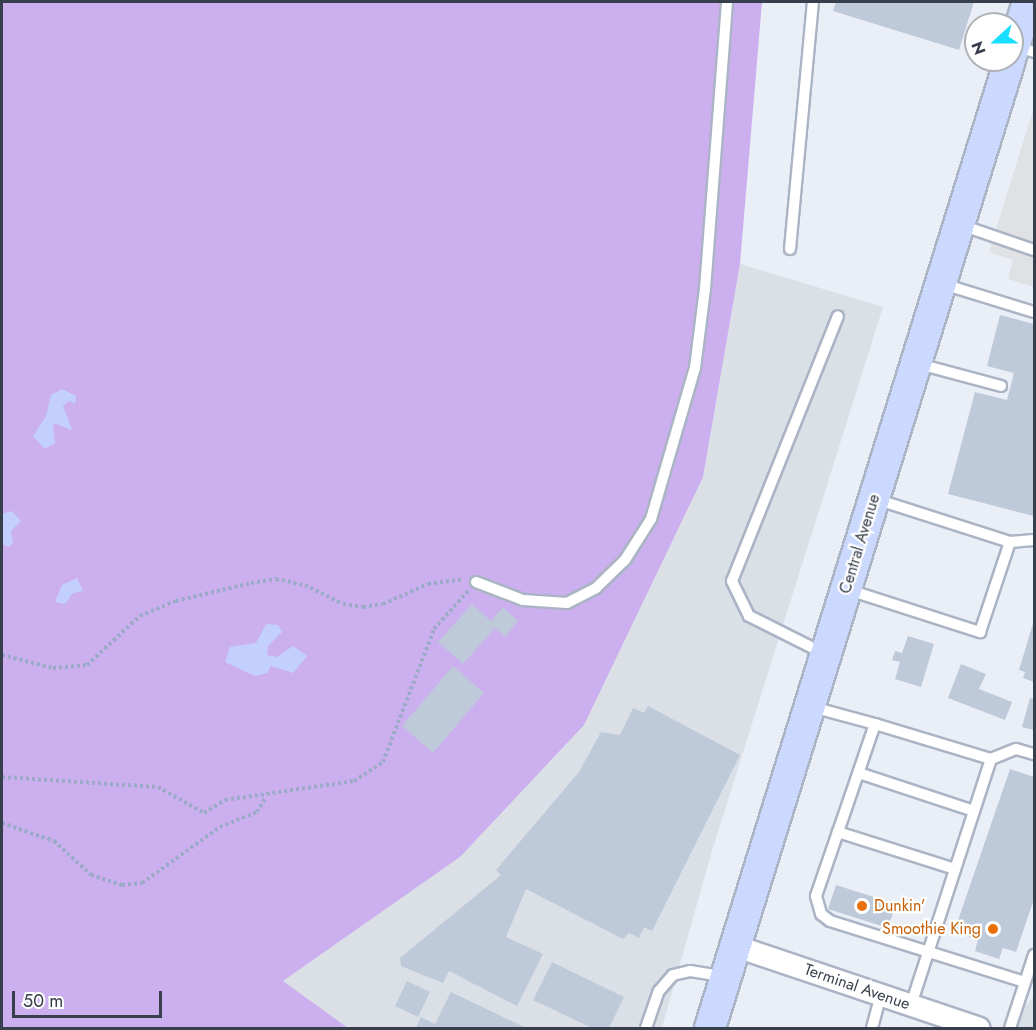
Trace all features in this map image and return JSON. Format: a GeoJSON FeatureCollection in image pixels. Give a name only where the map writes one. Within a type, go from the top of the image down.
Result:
{"type":"FeatureCollection","features":[{"type":"Feature","properties":{"kind":"main road","name":"Central Avenue"},"geometry":{"type":"LineString","coordinates":[[1024,22],[1028,2]]}},
{"type":"Feature","properties":{"kind":"main road","name":"Central Avenue"},"geometry":{"type":"LineString","coordinates":[[710,1029],[808,706],[959,224],[1011,72]]}},
{"type":"Feature","properties":{"kind":"street","name":"Terminal Avenue"},"geometry":{"type":"LineString","coordinates":[[735,946],[979,1029]]}},
{"type":"Feature","properties":{"kind":"lane"},"geometry":{"type":"LineString","coordinates":[[476,582],[523,600],[567,603],[596,588],[625,560],[651,519],[695,368],[705,290],[727,2]]}},
{"type":"Feature","properties":{"kind":"lane"},"geometry":{"type":"LineString","coordinates":[[789,249],[813,2]]}},
{"type":"Feature","properties":{"kind":"lane"},"geometry":{"type":"LineString","coordinates":[[959,224],[1035,250]]}},
{"type":"Feature","properties":{"kind":"lane"},"geometry":{"type":"LineString","coordinates":[[941,283],[1035,312]]}},
{"type":"Feature","properties":{"kind":"lane"},"geometry":{"type":"LineString","coordinates":[[826,654],[748,616],[732,580],[838,316]]}},
{"type":"Feature","properties":{"kind":"lane"},"geometry":{"type":"LineString","coordinates":[[916,363],[1001,386]]}},
{"type":"Feature","properties":{"kind":"lane"},"geometry":{"type":"LineString","coordinates":[[874,499],[1010,542],[1035,540]]}},
{"type":"Feature","properties":{"kind":"lane"},"geometry":{"type":"LineString","coordinates":[[846,590],[980,632],[1010,542]]}},
{"type":"Feature","properties":{"kind":"lane"},"geometry":{"type":"LineString","coordinates":[[808,706],[991,759],[1016,749],[1035,754]]}},
{"type":"Feature","properties":{"kind":"lane"},"geometry":{"type":"LineString","coordinates":[[875,724],[816,896],[821,914],[830,921],[1025,982]]}},
{"type":"Feature","properties":{"kind":"lane"},"geometry":{"type":"LineString","coordinates":[[911,1005],[991,759]]}},
{"type":"Feature","properties":{"kind":"lane"},"geometry":{"type":"LineString","coordinates":[[859,773],[974,811]]}},
{"type":"Feature","properties":{"kind":"lane"},"geometry":{"type":"LineString","coordinates":[[838,832],[955,869]]}},
{"type":"Feature","properties":{"kind":"lane"},"geometry":{"type":"LineString","coordinates":[[1010,1029],[1035,955]]}},
{"type":"Feature","properties":{"kind":"lane"},"geometry":{"type":"LineString","coordinates":[[646,1029],[659,991],[673,975],[690,971],[726,976]]}},
{"type":"Feature","properties":{"kind":"lane"},"geometry":{"type":"LineString","coordinates":[[872,1029],[881,995]]}},
{"type":"Feature","properties":{"kind":"path"},"geometry":{"type":"LineString","coordinates":[[2,655],[53,668],[87,665],[140,616],[176,601],[276,579],[304,585],[343,604],[363,607],[455,578],[476,582]]}},
{"type":"Feature","properties":{"kind":"path"},"geometry":{"type":"LineString","coordinates":[[2,777],[158,787],[204,813],[225,800],[267,796],[354,781],[383,762],[434,629],[476,582]]}},
{"type":"Feature","properties":{"kind":"path"},"geometry":{"type":"LineString","coordinates":[[2,824],[54,841],[97,877],[122,885],[142,883],[220,827],[257,812],[267,796]]}},
{"type":"Feature","properties":{"kind":"shaded area"},"geometry":{"type":"Polygon","coordinates":[[[2,2],[762,2],[740,264],[703,477],[584,725],[460,857],[283,981],[348,1028],[2,1028],[2,2]]]}},
{"type":"Feature","properties":{"kind":"shaded area"},"geometry":{"type":"Polygon","coordinates":[[[1034,107],[1034,287],[1008,279],[1013,260],[989,252],[1034,107]]]}},
{"type":"Feature","properties":{"kind":"shaded area"},"geometry":{"type":"Polygon","coordinates":[[[740,264],[883,307],[712,851],[662,1028],[348,1028],[283,981],[460,857],[703,477],[740,264]]]}},
{"type":"Feature","properties":{"kind":"shaded area"},"geometry":{"type":"Polygon","coordinates":[[[1034,996],[1034,1028],[1007,1028],[1034,996]]]}},
{"type":"Feature","properties":{"kind":"sand"},"geometry":{"type":"Polygon","coordinates":[[[62,389],[76,396],[75,404],[69,401],[63,406],[72,430],[53,423],[55,443],[45,449],[33,436],[46,416],[51,395],[62,389]]]}},
{"type":"Feature","properties":{"kind":"sand"},"geometry":{"type":"Polygon","coordinates":[[[12,511],[21,521],[11,531],[13,543],[9,547],[2,544],[2,514],[12,511]]]}},
{"type":"Feature","properties":{"kind":"sand"},"geometry":{"type":"Polygon","coordinates":[[[77,578],[83,591],[73,593],[65,604],[55,602],[62,585],[77,578]]]}},
{"type":"Feature","properties":{"kind":"sand"},"geometry":{"type":"Polygon","coordinates":[[[266,624],[278,625],[282,632],[268,646],[267,655],[277,657],[293,646],[307,656],[293,673],[271,666],[267,673],[255,676],[225,662],[230,647],[256,643],[266,624]]]}},
{"type":"Feature","properties":{"kind":"building"},"geometry":{"type":"Polygon","coordinates":[[[836,2],[974,2],[971,12],[964,12],[964,34],[959,50],[833,11],[836,2]]]}},
{"type":"Feature","properties":{"kind":"building"},"geometry":{"type":"Polygon","coordinates":[[[1000,315],[1034,324],[1034,516],[948,494],[975,392],[1007,400],[1014,373],[987,366],[1000,315]]]}},
{"type":"Feature","properties":{"kind":"building"},"geometry":{"type":"Polygon","coordinates":[[[472,604],[491,621],[503,607],[518,621],[505,637],[495,628],[463,664],[438,642],[472,604]]]}},
{"type":"Feature","properties":{"kind":"building"},"geometry":{"type":"Polygon","coordinates":[[[1034,620],[1034,682],[1023,678],[1025,672],[1019,670],[1034,620]]]}},
{"type":"Feature","properties":{"kind":"building"},"geometry":{"type":"Polygon","coordinates":[[[908,636],[934,644],[921,687],[895,679],[900,662],[892,660],[895,651],[902,653],[908,636]]]}},
{"type":"Feature","properties":{"kind":"building"},"geometry":{"type":"Polygon","coordinates":[[[961,664],[986,674],[979,689],[1012,702],[1005,720],[948,698],[961,664]]]}},
{"type":"Feature","properties":{"kind":"building"},"geometry":{"type":"Polygon","coordinates":[[[453,666],[484,693],[433,753],[402,726],[453,666]]]}},
{"type":"Feature","properties":{"kind":"building"},"geometry":{"type":"Polygon","coordinates":[[[1030,698],[1034,699],[1034,730],[1022,727],[1030,698]]]}},
{"type":"Feature","properties":{"kind":"building"},"geometry":{"type":"Polygon","coordinates":[[[648,706],[740,755],[652,931],[644,927],[639,938],[629,933],[623,939],[526,889],[506,937],[543,954],[517,1006],[449,971],[443,983],[401,966],[400,958],[501,875],[496,870],[579,772],[601,732],[620,735],[633,708],[644,713],[648,706]]]}},
{"type":"Feature","properties":{"kind":"building"},"geometry":{"type":"Polygon","coordinates":[[[1010,769],[1034,777],[1034,899],[1016,952],[1003,948],[999,959],[975,951],[978,940],[954,932],[1010,769]]]}},
{"type":"Feature","properties":{"kind":"building","name":"Dunkin'"},"geometry":{"type":"Polygon","coordinates":[[[836,885],[896,904],[888,928],[828,909],[836,885]]]}},
{"type":"Feature","properties":{"kind":"building"},"geometry":{"type":"Polygon","coordinates":[[[552,962],[624,997],[609,1028],[592,1028],[533,1000],[552,962]]]}},
{"type":"Feature","properties":{"kind":"building"},"geometry":{"type":"Polygon","coordinates":[[[407,981],[430,992],[418,1017],[395,1006],[407,981]]]}},
{"type":"Feature","properties":{"kind":"building"},"geometry":{"type":"Polygon","coordinates":[[[451,992],[526,1028],[416,1028],[421,1017],[435,1024],[451,992]]]}},
{"type":"Feature","properties":{"kind":"place","name":"Dunkin'"},"geometry":{"type":"Point","coordinates":[862,906]}},
{"type":"Feature","properties":{"kind":"place","name":"Smoothie King"},"geometry":{"type":"Point","coordinates":[993,929]}}]}
